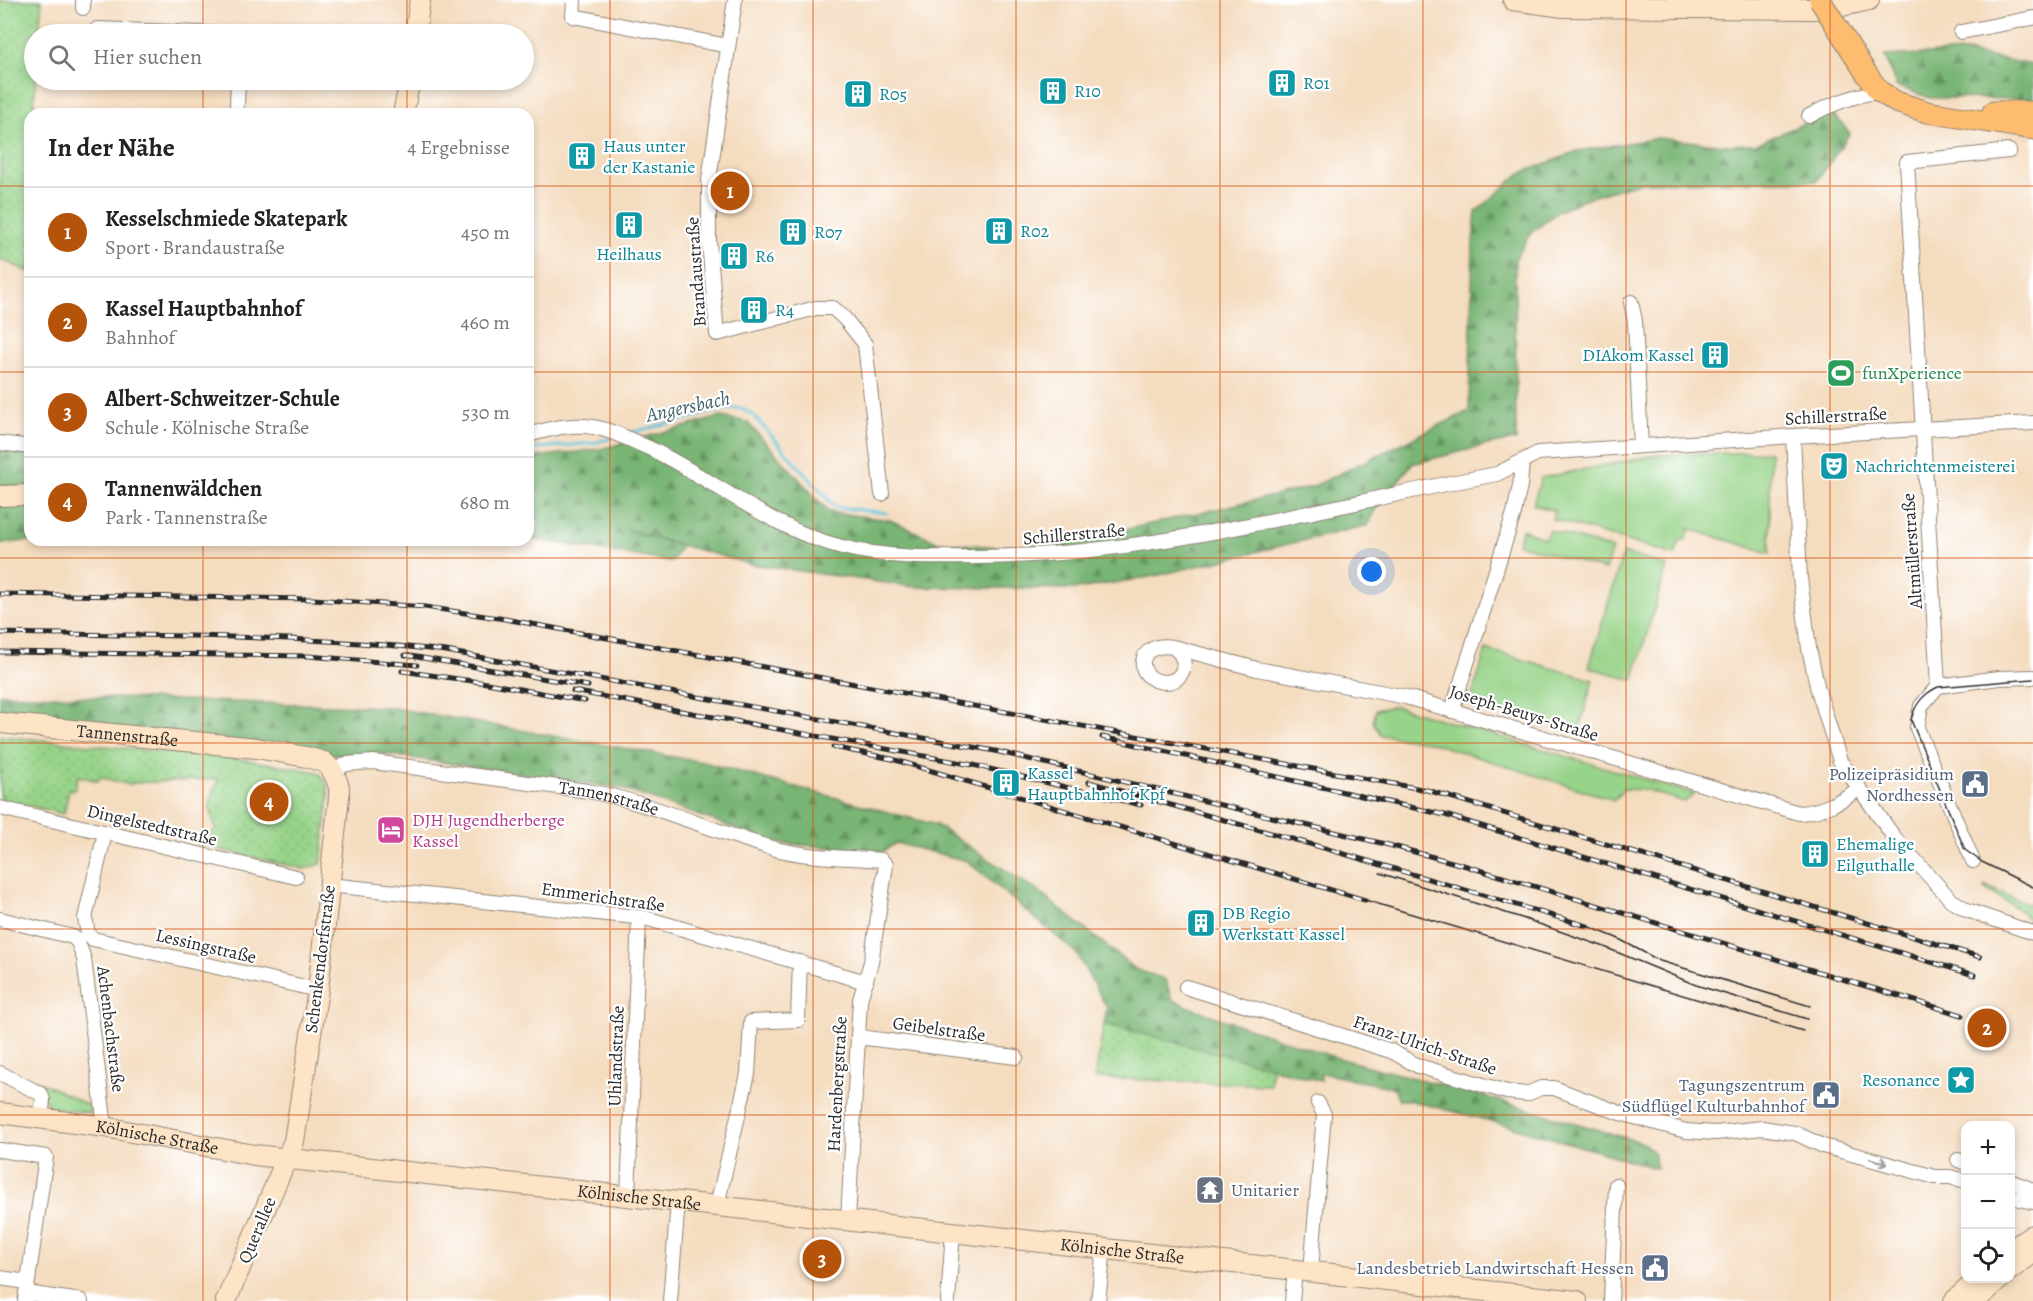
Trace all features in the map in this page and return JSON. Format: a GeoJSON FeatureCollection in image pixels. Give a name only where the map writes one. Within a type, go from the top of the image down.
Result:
{"type":"FeatureCollection","features":[{"type":"Feature","properties":{"kind":"main road"},"geometry":{"type":"LineString","coordinates":[[417,24],[420,0]]}},
{"type":"Feature","properties":{"kind":"main road"},"geometry":{"type":"LineString","coordinates":[[1513,0],[1563,7],[1811,9],[1856,1]]}},
{"type":"Feature","properties":{"kind":"main road"},"geometry":{"type":"LineString","coordinates":[[1820,0],[1877,88],[1896,102],[1927,112],[2033,129]]}},
{"type":"Feature","properties":{"kind":"main road"},"geometry":{"type":"LineString","coordinates":[[404,108],[408,90]]}},
{"type":"Feature","properties":{"kind":"main road"},"geometry":{"type":"LineString","coordinates":[[1938,113],[2033,112]]}},
{"type":"Feature","properties":{"kind":"main road"},"geometry":{"type":"LineString","coordinates":[[0,496],[24,495]]}},
{"type":"Feature","properties":{"kind":"main road","name":"Tannenstraße"},"geometry":{"type":"LineString","coordinates":[[0,723],[256,748],[306,757],[328,767]]}},
{"type":"Feature","properties":{"kind":"main road","name":"Schenkendorfstraße"},"geometry":{"type":"LineString","coordinates":[[287,1159],[294,1141],[318,990],[339,797],[339,787],[328,767]]}},
{"type":"Feature","properties":{"kind":"main road","name":"Kölnische Straße"},"geometry":{"type":"LineString","coordinates":[[0,1113],[105,1128],[287,1159],[1303,1270],[1494,1296],[1577,1301]]}},
{"type":"Feature","properties":{"kind":"main road","name":"Querallee"},"geometry":{"type":"LineString","coordinates":[[226,1301],[287,1159]]}},
{"type":"Feature","properties":{"kind":"main road"},"geometry":{"type":"LineString","coordinates":[[2015,1247],[2033,1235]]}},
{"type":"Feature","properties":{"kind":"main road"},"geometry":{"type":"LineString","coordinates":[[2015,1266],[2033,1253]]}},
{"type":"Feature","properties":{"kind":"main road"},"geometry":{"type":"LineString","coordinates":[[1954,1301],[1974,1283]]}},
{"type":"Feature","properties":{"kind":"main road"},"geometry":{"type":"LineString","coordinates":[[1975,1301],[1995,1283]]}},
{"type":"Feature","properties":{"kind":"street"},"geometry":{"type":"LineString","coordinates":[[574,0],[573,16],[728,46]]}},
{"type":"Feature","properties":{"kind":"street","name":"Brandaustraße"},"geometry":{"type":"LineString","coordinates":[[735,0],[709,180],[709,242],[717,334],[816,308],[833,308],[845,319],[865,344],[882,494]]}},
{"type":"Feature","properties":{"kind":"street"},"geometry":{"type":"LineString","coordinates":[[1961,32],[2033,18]]}},
{"type":"Feature","properties":{"kind":"street"},"geometry":{"type":"LineString","coordinates":[[1809,116],[1828,105],[1877,88]]}},
{"type":"Feature","properties":{"kind":"street"},"geometry":{"type":"LineString","coordinates":[[237,105],[238,90]]}},
{"type":"Feature","properties":{"kind":"street","name":"Altmüllerstraße"},"geometry":{"type":"LineString","coordinates":[[1938,686],[1908,162],[2009,152]]}},
{"type":"Feature","properties":{"kind":"street"},"geometry":{"type":"LineString","coordinates":[[1631,302],[1635,321],[1641,446]]}},
{"type":"Feature","properties":{"kind":"street","name":"Schillerstraße"},"geometry":{"type":"LineString","coordinates":[[534,434],[566,426],[591,426],[615,432],[670,458],[814,539],[844,548],[897,555],[961,558],[1031,557],[1141,545],[1497,474],[1538,453],[2033,423]]}},
{"type":"Feature","properties":{"kind":"street"},"geometry":{"type":"LineString","coordinates":[[1793,436],[1800,578],[1809,648],[1818,690],[1840,761],[1894,837],[1951,900],[1967,910],[2033,933]]}},
{"type":"Feature","properties":{"kind":"street"},"geometry":{"type":"LineString","coordinates":[[0,443],[24,446]]}},
{"type":"Feature","properties":{"kind":"street"},"geometry":{"type":"LineString","coordinates":[[1452,711],[1482,609],[1514,513],[1522,462]]}},
{"type":"Feature","properties":{"kind":"street","name":"Joseph-Beuys-Straße"},"geometry":{"type":"LineString","coordinates":[[1173,647],[1247,667],[1389,693],[1799,813],[1816,812],[1859,789]]}},
{"type":"Feature","properties":{"kind":"street"},"geometry":{"type":"LineString","coordinates":[[1973,861],[1917,728],[1921,706],[1938,686],[2033,676]]}},
{"type":"Feature","properties":{"kind":"street","name":"Tannenstraße"},"geometry":{"type":"LineString","coordinates":[[328,767],[373,762],[588,791],[620,797],[777,849],[806,854],[881,860]]}},
{"type":"Feature","properties":{"kind":"street","name":"Dingelstedtstraße"},"geometry":{"type":"LineString","coordinates":[[0,808],[296,877]]}},
{"type":"Feature","properties":{"kind":"street","name":"Lessingstraße"},"geometry":{"type":"LineString","coordinates":[[105,833],[85,918],[88,934],[93,939],[318,990]]}},
{"type":"Feature","properties":{"kind":"street","name":"Hardenbergstraße"},"geometry":{"type":"LineString","coordinates":[[848,1220],[860,1000],[876,952],[886,865],[881,860]]}},
{"type":"Feature","properties":{"kind":"street","name":"Emmerichstraße"},"geometry":{"type":"LineString","coordinates":[[329,885],[639,917],[866,982]]}},
{"type":"Feature","properties":{"kind":"street","name":"Uhlandstraße"},"geometry":{"type":"LineString","coordinates":[[628,1196],[639,917]]}},
{"type":"Feature","properties":{"kind":"street","name":"Achenbachstraße"},"geometry":{"type":"LineString","coordinates":[[0,919],[73,937],[78,942],[84,959],[105,1128]]}},
{"type":"Feature","properties":{"kind":"street"},"geometry":{"type":"LineString","coordinates":[[717,1206],[748,1074],[751,1022],[798,1020],[800,962]]}},
{"type":"Feature","properties":{"kind":"street","name":"Franz-Ulrich-Straße"},"geometry":{"type":"LineString","coordinates":[[1186,987],[1391,1051],[1418,1066],[1507,1092],[1527,1094],[1541,1088],[1554,1088],[1620,1113],[1686,1131],[1716,1133],[1762,1128],[1794,1133],[1823,1146],[1935,1177],[1961,1180]]}},
{"type":"Feature","properties":{"kind":"street","name":"Geibelstraße"},"geometry":{"type":"LineString","coordinates":[[858,1037],[1016,1057]]}},
{"type":"Feature","properties":{"kind":"street"},"geometry":{"type":"LineString","coordinates":[[0,1073],[40,1094],[43,1100],[41,1118]]}},
{"type":"Feature","properties":{"kind":"street"},"geometry":{"type":"LineString","coordinates":[[1292,1301],[1303,1270],[1324,1114],[1318,1103]]}},
{"type":"Feature","properties":{"kind":"street"},"geometry":{"type":"LineString","coordinates":[[0,1150],[46,1157],[26,1292]]}},
{"type":"Feature","properties":{"kind":"street"},"geometry":{"type":"LineString","coordinates":[[2015,1183],[2033,1190]]}},
{"type":"Feature","properties":{"kind":"street"},"geometry":{"type":"LineString","coordinates":[[1611,1301],[1616,1185]]}},
{"type":"Feature","properties":{"kind":"street"},"geometry":{"type":"LineString","coordinates":[[2015,1198],[2033,1202]]}},
{"type":"Feature","properties":{"kind":"street"},"geometry":{"type":"LineString","coordinates":[[670,1301],[678,1201]]}},
{"type":"Feature","properties":{"kind":"street"},"geometry":{"type":"LineString","coordinates":[[948,1301],[953,1232]]}},
{"type":"Feature","properties":{"kind":"street"},"geometry":{"type":"LineString","coordinates":[[1098,1301],[1104,1249]]}},
{"type":"Feature","properties":{"kind":"street"},"geometry":{"type":"LineString","coordinates":[[0,1278],[26,1292],[81,1301]]}},
{"type":"Feature","properties":{"kind":"green space"},"geometry":{"type":"Polygon","coordinates":[[[0,0],[42,0],[40,24],[24,24],[24,90],[35,90],[34,108],[24,108],[24,269],[0,259],[0,0]]]}},
{"type":"Feature","properties":{"kind":"green space"},"geometry":{"type":"Polygon","coordinates":[[[1966,52],[2033,65],[2033,99],[1930,98],[1896,86],[1885,56],[1966,52]]]}},
{"type":"Feature","properties":{"kind":"green space"},"geometry":{"type":"Polygon","coordinates":[[[1831,112],[1850,133],[1817,181],[1642,182],[1584,199],[1559,211],[1531,233],[1515,259],[1516,440],[1412,464],[1377,507],[1368,525],[1155,576],[1078,589],[915,587],[750,564],[627,530],[681,546],[672,562],[534,539],[534,457],[600,449],[721,417],[747,422],[829,512],[890,520],[938,542],[997,547],[1067,543],[1312,487],[1469,411],[1473,241],[1476,212],[1519,174],[1578,151],[1658,138],[1726,145],[1756,144],[1831,112]]]}},
{"type":"Feature","properties":{"kind":"green space"},"geometry":{"type":"Polygon","coordinates":[[[0,447],[24,450],[24,486],[0,487],[0,447]]]}},
{"type":"Feature","properties":{"kind":"green space"},"geometry":{"type":"Polygon","coordinates":[[[1770,452],[1770,553],[1689,529],[1685,541],[1680,540],[1675,555],[1552,519],[1554,511],[1533,504],[1541,478],[1657,455],[1770,452]]]}},
{"type":"Feature","properties":{"kind":"green space"},"geometry":{"type":"Polygon","coordinates":[[[24,502],[24,541],[0,544],[0,504],[24,502]]]}},
{"type":"Feature","properties":{"kind":"green space"},"geometry":{"type":"Polygon","coordinates":[[[1522,529],[1545,539],[1549,530],[1612,549],[1605,570],[1518,544],[1522,529]]]}},
{"type":"Feature","properties":{"kind":"green space"},"geometry":{"type":"Polygon","coordinates":[[[1623,553],[1667,566],[1633,680],[1589,667],[1623,553]]]}},
{"type":"Feature","properties":{"kind":"green space"},"geometry":{"type":"Polygon","coordinates":[[[1486,649],[1593,680],[1578,733],[1475,702],[1472,696],[1486,649]]]}},
{"type":"Feature","properties":{"kind":"green space"},"geometry":{"type":"Polygon","coordinates":[[[0,694],[388,707],[703,762],[936,825],[1036,890],[1137,970],[1165,979],[1172,1000],[1340,1059],[1477,1094],[1643,1143],[1655,1154],[1656,1168],[1491,1121],[1408,1100],[1399,1100],[1394,1088],[1321,1073],[1321,1081],[1104,1024],[1107,1008],[1076,953],[967,861],[896,843],[874,854],[839,848],[777,843],[620,788],[377,753],[343,755],[0,715],[0,694]]]}},
{"type":"Feature","properties":{"kind":"green space"},"geometry":{"type":"Polygon","coordinates":[[[1395,706],[1695,794],[1684,802],[1647,790],[1624,789],[1614,800],[1429,742],[1381,735],[1373,722],[1376,710],[1395,706]]]}},
{"type":"Feature","properties":{"kind":"green space"},"geometry":{"type":"Polygon","coordinates":[[[0,736],[247,760],[318,772],[326,783],[329,797],[321,864],[304,869],[195,844],[216,829],[210,803],[219,779],[132,783],[131,785],[99,777],[98,781],[78,776],[74,790],[69,789],[64,814],[0,799],[0,736]]]}},
{"type":"Feature","properties":{"kind":"green space"},"geometry":{"type":"Polygon","coordinates":[[[1985,886],[2033,906],[2033,920],[1984,888],[1985,886]]]}},
{"type":"Feature","properties":{"kind":"green space"},"geometry":{"type":"Polygon","coordinates":[[[1104,1024],[1272,1067],[1270,1085],[1095,1078],[1104,1024]]]}},
{"type":"Feature","properties":{"kind":"green space"},"geometry":{"type":"Polygon","coordinates":[[[36,1080],[90,1106],[91,1113],[49,1107],[36,1080]]]}},
{"type":"Feature","properties":{"kind":"waterway","name":"Angersbach"},"geometry":{"type":"LineString","coordinates":[[630,433],[725,409],[741,408],[753,415],[835,507],[886,513]]}},
{"type":"Feature","properties":{"kind":"waterway","name":"Angersbach"},"geometry":{"type":"LineString","coordinates":[[534,448],[594,443],[612,438]]}},
{"type":"Feature","properties":{"kind":"tram line"},"geometry":{"type":"LineString","coordinates":[[2033,679],[1938,687],[1920,700],[1911,720],[1965,850],[1982,862],[2033,887]]}},
{"type":"Feature","properties":{"kind":"tram line"},"geometry":{"type":"LineString","coordinates":[[1380,873],[1602,946],[1696,985],[1807,1019]]}},
{"type":"Feature","properties":{"kind":"tram line"},"geometry":{"type":"LineString","coordinates":[[1365,900],[1803,1031]]}},
{"type":"Feature","properties":{"kind":"tram line"},"geometry":{"type":"LineString","coordinates":[[1587,926],[1617,938],[1660,961],[1810,1006]]}},
{"type":"Feature","properties":{"kind":"railway"},"geometry":{"type":"LineString","coordinates":[[0,594],[313,599],[425,607],[505,619],[1427,790],[1980,957]]}},
{"type":"Feature","properties":{"kind":"railway"},"geometry":{"type":"LineString","coordinates":[[0,633],[335,641],[446,651],[995,751],[1385,844],[1463,865],[1962,1015]]}},
{"type":"Feature","properties":{"kind":"railway"},"geometry":{"type":"LineString","coordinates":[[0,652],[308,656],[417,665]]}},
{"type":"Feature","properties":{"kind":"railway"},"geometry":{"type":"LineString","coordinates":[[405,655],[588,686]]}},
{"type":"Feature","properties":{"kind":"railway"},"geometry":{"type":"LineString","coordinates":[[402,671],[487,683],[585,701]]}},
{"type":"Feature","properties":{"kind":"railway"},"geometry":{"type":"LineString","coordinates":[[573,691],[973,765],[1141,805]]}},
{"type":"Feature","properties":{"kind":"railway"},"geometry":{"type":"LineString","coordinates":[[1102,737],[1445,815],[1974,975]]}},
{"type":"Feature","properties":{"kind":"railway"},"geometry":{"type":"LineString","coordinates":[[833,747],[892,759],[1365,900]]}},
{"type":"Feature","properties":{"kind":"railway"},"geometry":{"type":"LineString","coordinates":[[1089,782],[1324,848],[1587,926]]}},
{"type":"Feature","properties":{"kind":"place","name":"R01"},"geometry":{"type":"Point","coordinates":[1282,83]}},
{"type":"Feature","properties":{"kind":"place","name":"R10"},"geometry":{"type":"Point","coordinates":[1053,91]}},
{"type":"Feature","properties":{"kind":"place","name":"R05"},"geometry":{"type":"Point","coordinates":[858,94]}},
{"type":"Feature","properties":{"kind":"place","name":"Haus unter der Kastanie"},"geometry":{"type":"Point","coordinates":[582,156]}},
{"type":"Feature","properties":{"kind":"place","name":"Kesselschmiede Skatepark"},"geometry":{"type":"Point","coordinates":[730,191]}},
{"type":"Feature","properties":{"kind":"place","name":"Heilhaus"},"geometry":{"type":"Point","coordinates":[629,225]}},
{"type":"Feature","properties":{"kind":"place","name":"R02"},"geometry":{"type":"Point","coordinates":[999,231]}},
{"type":"Feature","properties":{"kind":"place","name":"R07"},"geometry":{"type":"Point","coordinates":[793,232]}},
{"type":"Feature","properties":{"kind":"place","name":"R6"},"geometry":{"type":"Point","coordinates":[734,256]}},
{"type":"Feature","properties":{"kind":"place","name":"R4"},"geometry":{"type":"Point","coordinates":[754,310]}},
{"type":"Feature","properties":{"kind":"place","name":"DIAkom Kassel"},"geometry":{"type":"Point","coordinates":[1715,355]}},
{"type":"Feature","properties":{"kind":"place","name":"funXperience"},"geometry":{"type":"Point","coordinates":[1841,373]}},
{"type":"Feature","properties":{"kind":"place","name":"Nachrichtenmeisterei"},"geometry":{"type":"Point","coordinates":[1834,466]}},
{"type":"Feature","properties":{"kind":"place","name":"Kassel Hauptbahnhof Kpf"},"geometry":{"type":"Point","coordinates":[1006,783]}},
{"type":"Feature","properties":{"kind":"place","name":"Polizeipräsidium Nordhessen"},"geometry":{"type":"Point","coordinates":[1975,784]}},
{"type":"Feature","properties":{"kind":"place","name":"Tannenwäldchen"},"geometry":{"type":"Point","coordinates":[269,802]}},
{"type":"Feature","properties":{"kind":"place","name":"DJH Jugendherberge Kassel"},"geometry":{"type":"Point","coordinates":[391,830]}},
{"type":"Feature","properties":{"kind":"place","name":"Ehemalige Eilguthalle"},"geometry":{"type":"Point","coordinates":[1815,854]}},
{"type":"Feature","properties":{"kind":"place","name":"DB Regio Werkstatt Kassel"},"geometry":{"type":"Point","coordinates":[1201,923]}},
{"type":"Feature","properties":{"kind":"place","name":"Kassel Hauptbahnhof"},"geometry":{"type":"Point","coordinates":[1987,1028]}},
{"type":"Feature","properties":{"kind":"place","name":"Resonance"},"geometry":{"type":"Point","coordinates":[1961,1080]}},
{"type":"Feature","properties":{"kind":"place","name":"Tagungszentrum Südflügel Kulturbahnhof"},"geometry":{"type":"Point","coordinates":[1826,1095]}},
{"type":"Feature","properties":{"kind":"place","name":"Unitarier"},"geometry":{"type":"Point","coordinates":[1210,1190]}},
{"type":"Feature","properties":{"kind":"place","name":"Albert-Schweitzer-Schule"},"geometry":{"type":"Point","coordinates":[822,1259]}},
{"type":"Feature","properties":{"kind":"place","name":"Landesbetrieb Landwirtschaft Hessen"},"geometry":{"type":"Point","coordinates":[1655,1268]}}]}
